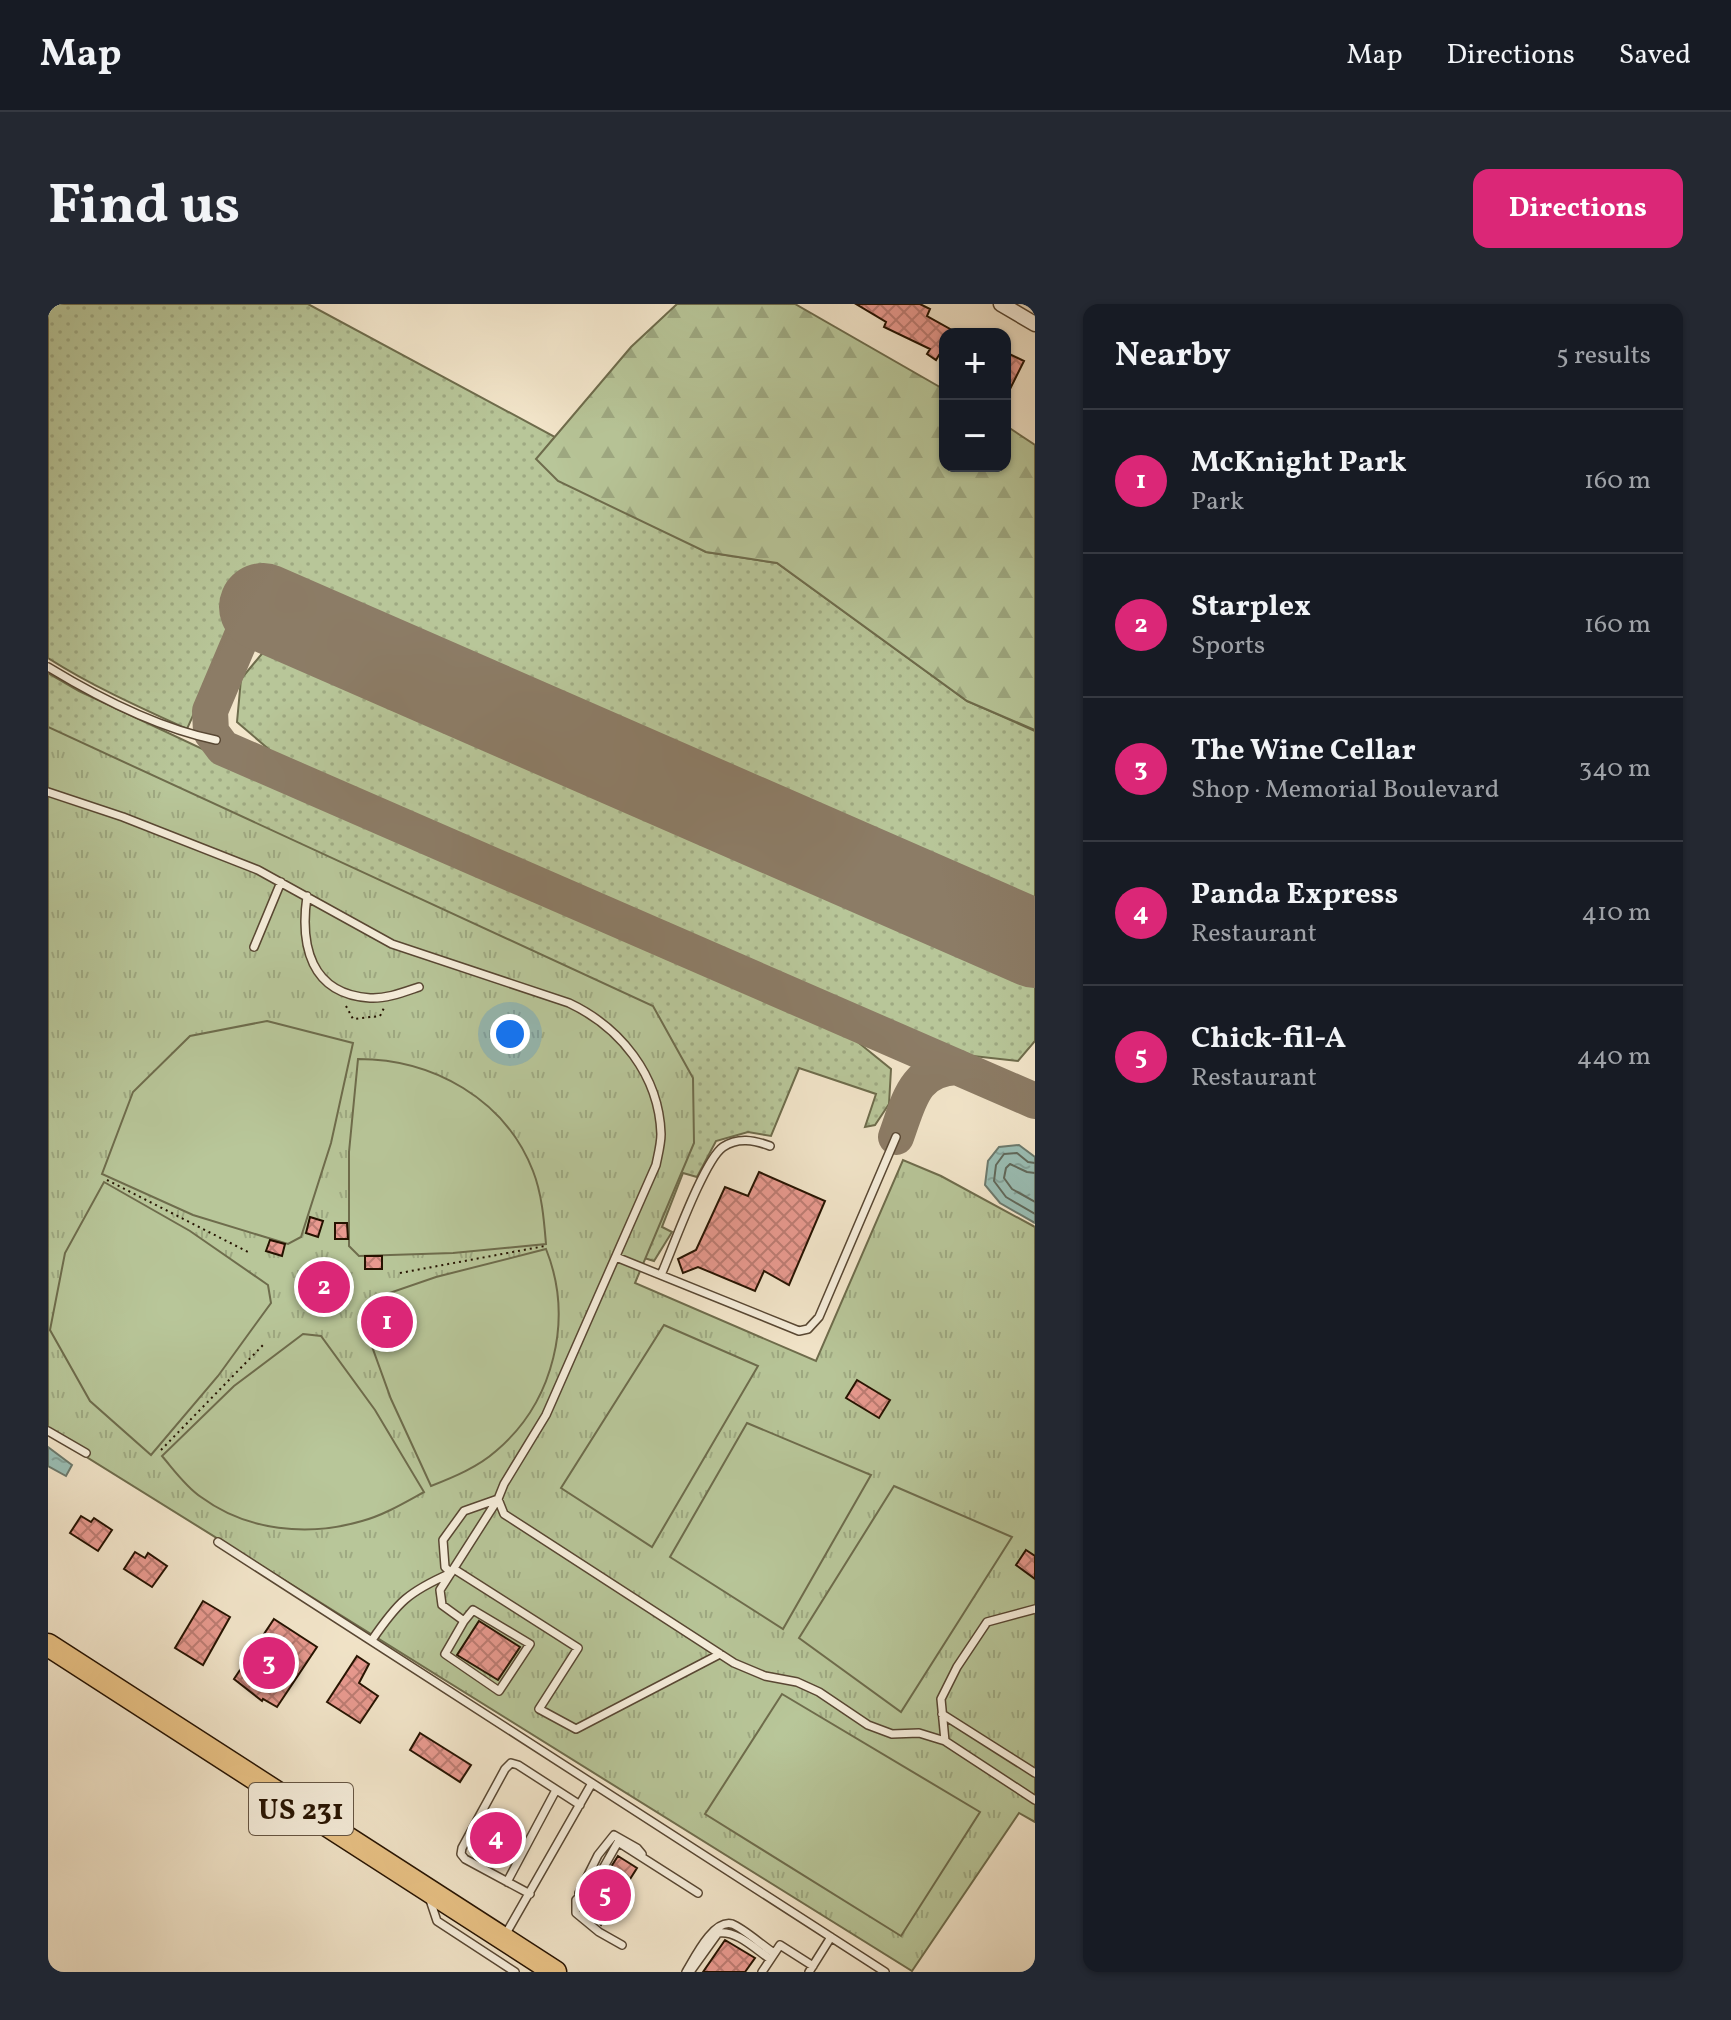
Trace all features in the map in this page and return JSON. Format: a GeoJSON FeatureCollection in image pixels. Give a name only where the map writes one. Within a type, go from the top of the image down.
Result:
{"type":"FeatureCollection","features":[{"type":"Feature","properties":{"kind":"main road","name":"US 231"},"geometry":{"type":"LineString","coordinates":[[48,1645],[555,1972]]}},
{"type":"Feature","properties":{"kind":"street"},"geometry":{"type":"LineString","coordinates":[[1001,304],[1035,324]]}},
{"type":"Feature","properties":{"kind":"lane"},"geometry":{"type":"LineString","coordinates":[[48,667],[85,688],[184,733],[216,740]]}},
{"type":"Feature","properties":{"kind":"lane"},"geometry":{"type":"LineString","coordinates":[[48,792],[164,832],[258,870],[392,944],[591,1013],[632,1052],[648,1077],[661,1136],[656,1165],[546,1415],[498,1499],[440,1590],[442,1605],[464,1621]]}},
{"type":"Feature","properties":{"kind":"lane"},"geometry":{"type":"LineString","coordinates":[[254,947],[281,882]]}},
{"type":"Feature","properties":{"kind":"lane"},"geometry":{"type":"LineString","coordinates":[[307,896],[304,940],[313,967],[327,983],[347,993],[371,998],[419,987]]}},
{"type":"Feature","properties":{"kind":"lane"},"geometry":{"type":"LineString","coordinates":[[616,1257],[799,1331],[808,1329],[819,1317],[896,1137]]}},
{"type":"Feature","properties":{"kind":"lane"},"geometry":{"type":"LineString","coordinates":[[661,1275],[716,1153],[737,1141],[747,1140],[770,1146]]}},
{"type":"Feature","properties":{"kind":"lane"},"geometry":{"type":"LineString","coordinates":[[48,1431],[86,1453]]}},
{"type":"Feature","properties":{"kind":"lane"},"geometry":{"type":"LineString","coordinates":[[498,1499],[464,1511],[449,1528],[443,1540],[442,1554],[445,1567],[578,1648],[539,1709],[576,1729],[720,1654]]}},
{"type":"Feature","properties":{"kind":"lane"},"geometry":{"type":"LineString","coordinates":[[498,1499],[504,1514],[720,1654],[765,1676],[797,1682],[819,1692],[868,1725],[892,1734],[919,1733],[945,1741],[1035,1800]]}},
{"type":"Feature","properties":{"kind":"lane"},"geometry":{"type":"LineString","coordinates":[[218,1542],[885,1972]]}},
{"type":"Feature","properties":{"kind":"lane"},"geometry":{"type":"LineString","coordinates":[[372,1640],[395,1607],[421,1586],[453,1571]]}},
{"type":"Feature","properties":{"kind":"lane"},"geometry":{"type":"LineString","coordinates":[[945,1741],[941,1699],[987,1622],[1035,1609]]}},
{"type":"Feature","properties":{"kind":"lane"},"geometry":{"type":"LineString","coordinates":[[473,1610],[530,1644],[499,1691],[445,1654],[464,1621],[473,1610]]}},
{"type":"Feature","properties":{"kind":"lane"},"geometry":{"type":"LineString","coordinates":[[942,1714],[1035,1773]]}},
{"type":"Feature","properties":{"kind":"lane"},"geometry":{"type":"LineString","coordinates":[[530,1894],[465,1859],[461,1854],[462,1848],[511,1763],[580,1805]]}},
{"type":"Feature","properties":{"kind":"lane"},"geometry":{"type":"LineString","coordinates":[[502,1938],[592,1783]]}},
{"type":"Feature","properties":{"kind":"lane"},"geometry":{"type":"LineString","coordinates":[[507,1882],[556,1790]]}},
{"type":"Feature","properties":{"kind":"lane"},"geometry":{"type":"LineString","coordinates":[[622,1945],[584,1922],[576,1913],[576,1900],[597,1879],[618,1842],[698,1893]]}},
{"type":"Feature","properties":{"kind":"lane"},"geometry":{"type":"LineString","coordinates":[[427,1890],[437,1921],[515,1972]]}},
{"type":"Feature","properties":{"kind":"lane"},"geometry":{"type":"LineString","coordinates":[[688,1972],[713,1930],[722,1925],[731,1924],[772,1956]]}},
{"type":"Feature","properties":{"kind":"lane"},"geometry":{"type":"LineString","coordinates":[[762,1972],[780,1945],[811,1969],[831,1937]]}},
{"type":"Feature","properties":{"kind":"path"},"geometry":{"type":"LineString","coordinates":[[347,993],[345,1009],[353,1019],[360,1021],[380,1016],[389,996]]}},
{"type":"Feature","properties":{"kind":"path"},"geometry":{"type":"LineString","coordinates":[[107,1180],[248,1252]]}},
{"type":"Feature","properties":{"kind":"path"},"geometry":{"type":"LineString","coordinates":[[400,1273],[545,1246]]}},
{"type":"Feature","properties":{"kind":"path"},"geometry":{"type":"LineString","coordinates":[[161,1450],[264,1344]]}},
{"type":"Feature","properties":{"kind":"green space"},"geometry":{"type":"Polygon","coordinates":[[[48,304],[308,304],[555,437],[537,459],[706,552],[777,563],[967,701],[1035,731],[1035,911],[257,572],[187,729],[99,687],[48,658],[48,304]]]}},
{"type":"Feature","properties":{"kind":"green space"},"geometry":{"type":"Polygon","coordinates":[[[677,304],[795,304],[939,387],[939,472],[1011,472],[1011,429],[1035,445],[1035,730],[967,701],[777,563],[706,552],[558,481],[536,459],[631,347],[677,304]]]}},
{"type":"Feature","properties":{"kind":"green space"},"geometry":{"type":"Polygon","coordinates":[[[270,644],[1035,976],[1035,1041],[1018,1061],[955,1054],[286,764],[237,722],[241,679],[270,644]]]}},
{"type":"Feature","properties":{"kind":"green space"},"geometry":{"type":"Polygon","coordinates":[[[48,673],[79,691],[294,792],[843,1030],[891,1069],[889,1104],[875,1125],[865,1127],[876,1094],[799,1068],[771,1136],[748,1132],[716,1141],[697,1177],[683,1173],[662,1227],[672,1232],[654,1261],[641,1257],[48,783],[48,673]]]}},
{"type":"Feature","properties":{"kind":"green space"},"geometry":{"type":"Polygon","coordinates":[[[48,727],[653,1006],[693,1078],[694,1143],[635,1283],[816,1361],[903,1160],[941,1176],[1035,1227],[1035,1822],[1019,1813],[912,1971],[48,1433],[48,727]]]}},
{"type":"Feature","properties":{"kind":"green space"},"geometry":{"type":"Polygon","coordinates":[[[267,1021],[353,1043],[331,1143],[301,1237],[288,1244],[193,1215],[102,1174],[133,1092],[190,1036],[267,1021]]]}},
{"type":"Feature","properties":{"kind":"green space"},"geometry":{"type":"Polygon","coordinates":[[[358,1059],[413,1066],[439,1075],[485,1104],[521,1146],[533,1171],[541,1198],[546,1244],[453,1253],[359,1256],[349,1246],[349,1152],[358,1059]]]}},
{"type":"Feature","properties":{"kind":"green space"},"geometry":{"type":"Polygon","coordinates":[[[104,1182],[190,1231],[268,1285],[271,1303],[218,1376],[151,1455],[90,1401],[50,1330],[65,1253],[104,1182]]]}},
{"type":"Feature","properties":{"kind":"green space"},"geometry":{"type":"Polygon","coordinates":[[[546,1249],[558,1303],[558,1331],[545,1384],[516,1431],[496,1451],[474,1467],[431,1486],[391,1399],[361,1316],[369,1300],[436,1277],[546,1249]]]}},
{"type":"Feature","properties":{"kind":"green space"},"geometry":{"type":"Polygon","coordinates":[[[664,1325],[758,1366],[652,1547],[561,1488],[664,1325]]]}},
{"type":"Feature","properties":{"kind":"green space"},"geometry":{"type":"Polygon","coordinates":[[[303,1334],[321,1336],[375,1410],[424,1492],[362,1521],[321,1529],[278,1528],[238,1517],[201,1497],[162,1456],[234,1386],[303,1334]]]}},
{"type":"Feature","properties":{"kind":"green space"},"geometry":{"type":"Polygon","coordinates":[[[747,1423],[871,1475],[783,1629],[670,1557],[747,1423]]]}},
{"type":"Feature","properties":{"kind":"green space"},"geometry":{"type":"Polygon","coordinates":[[[894,1486],[1012,1537],[901,1712],[799,1638],[894,1486]]]}},
{"type":"Feature","properties":{"kind":"green space"},"geometry":{"type":"Polygon","coordinates":[[[782,1694],[980,1812],[901,1936],[705,1814],[782,1694]]]}},
{"type":"Feature","properties":{"kind":"water"},"geometry":{"type":"Polygon","coordinates":[[[1019,1145],[1035,1157],[1035,1223],[1000,1203],[985,1185],[988,1161],[999,1147],[1019,1145]]]}},
{"type":"Feature","properties":{"kind":"water"},"geometry":{"type":"Polygon","coordinates":[[[48,1447],[72,1465],[66,1476],[48,1466],[48,1447]]]}},
{"type":"Feature","properties":{"kind":"building"},"geometry":{"type":"Polygon","coordinates":[[[856,304],[920,304],[930,309],[927,316],[948,328],[939,328],[939,355],[936,360],[927,354],[930,349],[884,327],[886,322],[856,304]]]}},
{"type":"Feature","properties":{"kind":"building"},"geometry":{"type":"Polygon","coordinates":[[[1011,355],[1024,361],[1011,387],[1011,355]]]}},
{"type":"Feature","properties":{"kind":"building"},"geometry":{"type":"Polygon","coordinates":[[[759,1172],[825,1201],[789,1285],[764,1271],[755,1291],[698,1267],[683,1273],[678,1259],[696,1250],[725,1187],[748,1196],[759,1172]]]}},
{"type":"Feature","properties":{"kind":"building"},"geometry":{"type":"Polygon","coordinates":[[[310,1217],[323,1221],[318,1237],[306,1233],[310,1217]]]}},
{"type":"Feature","properties":{"kind":"building"},"geometry":{"type":"Polygon","coordinates":[[[335,1223],[347,1223],[348,1239],[335,1239],[335,1223]]]}},
{"type":"Feature","properties":{"kind":"building"},"geometry":{"type":"Polygon","coordinates":[[[270,1240],[285,1244],[282,1256],[266,1251],[270,1240]]]}},
{"type":"Feature","properties":{"kind":"building"},"geometry":{"type":"Polygon","coordinates":[[[365,1256],[382,1256],[382,1269],[365,1269],[365,1256]]]}},
{"type":"Feature","properties":{"kind":"building"},"geometry":{"type":"Polygon","coordinates":[[[325,1260],[346,1282],[332,1308],[302,1305],[298,1274],[325,1260]]]}},
{"type":"Feature","properties":{"kind":"building"},"geometry":{"type":"Polygon","coordinates":[[[857,1380],[890,1400],[879,1418],[846,1398],[857,1380]]]}},
{"type":"Feature","properties":{"kind":"building"},"geometry":{"type":"Polygon","coordinates":[[[81,1516],[91,1522],[94,1518],[112,1530],[98,1551],[70,1533],[81,1516]]]}},
{"type":"Feature","properties":{"kind":"building"},"geometry":{"type":"Polygon","coordinates":[[[1026,1550],[1035,1556],[1035,1579],[1016,1565],[1026,1550]]]}},
{"type":"Feature","properties":{"kind":"building"},"geometry":{"type":"Polygon","coordinates":[[[135,1552],[145,1558],[148,1553],[167,1566],[152,1587],[124,1569],[135,1552]]]}},
{"type":"Feature","properties":{"kind":"building"},"geometry":{"type":"Polygon","coordinates":[[[203,1601],[230,1617],[203,1665],[175,1648],[203,1601]]]}},
{"type":"Feature","properties":{"kind":"building"},"geometry":{"type":"Polygon","coordinates":[[[274,1619],[317,1647],[277,1707],[262,1701],[234,1679],[274,1619]]]}},
{"type":"Feature","properties":{"kind":"building"},"geometry":{"type":"Polygon","coordinates":[[[479,1621],[520,1647],[498,1680],[457,1655],[479,1621]]]}},
{"type":"Feature","properties":{"kind":"building"},"geometry":{"type":"Polygon","coordinates":[[[357,1656],[369,1664],[359,1683],[378,1696],[360,1723],[327,1702],[357,1656]]]}},
{"type":"Feature","properties":{"kind":"building"},"geometry":{"type":"Polygon","coordinates":[[[420,1733],[471,1765],[460,1782],[410,1750],[420,1733]]]}},
{"type":"Feature","properties":{"kind":"building"},"geometry":{"type":"Polygon","coordinates":[[[497,1815],[515,1826],[496,1860],[477,1850],[497,1815]]]}},
{"type":"Feature","properties":{"kind":"building"},"geometry":{"type":"Polygon","coordinates":[[[618,1856],[637,1868],[601,1925],[584,1909],[618,1856]]]}},
{"type":"Feature","properties":{"kind":"building"},"geometry":{"type":"Polygon","coordinates":[[[725,1940],[755,1958],[745,1972],[703,1972],[725,1940]]]}},
{"type":"Feature","properties":{"kind":"taxiway"},"geometry":{"type":"LineString","coordinates":[[263,607],[243,633],[210,711],[211,732],[223,748],[1035,1101]]}},
{"type":"Feature","properties":{"kind":"taxiway"},"geometry":{"type":"LineString","coordinates":[[896,1137],[909,1100],[922,1081],[942,1069],[957,1067]]}},
{"type":"Feature","properties":{"kind":"runway"},"geometry":{"type":"LineString","coordinates":[[263,607],[1035,944]]}},
{"type":"Feature","properties":{"kind":"place","name":"Starplex"},"geometry":{"type":"Point","coordinates":[324,1287]}},
{"type":"Feature","properties":{"kind":"place","name":"McKnight Park"},"geometry":{"type":"Point","coordinates":[387,1322]}},
{"type":"Feature","properties":{"kind":"place","name":"The Wine Cellar"},"geometry":{"type":"Point","coordinates":[269,1663]}},
{"type":"Feature","properties":{"kind":"place","name":"Panda Express"},"geometry":{"type":"Point","coordinates":[496,1838]}},
{"type":"Feature","properties":{"kind":"place","name":"Chick-fil-A"},"geometry":{"type":"Point","coordinates":[605,1895]}}]}
